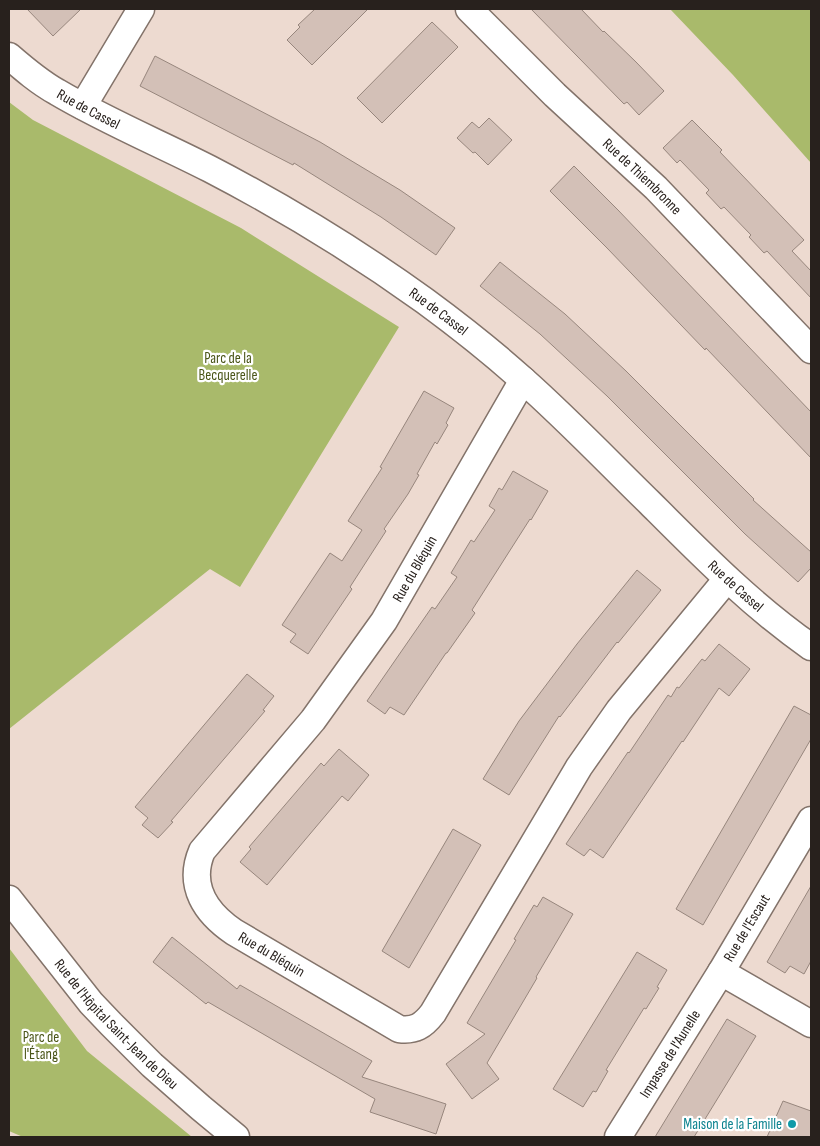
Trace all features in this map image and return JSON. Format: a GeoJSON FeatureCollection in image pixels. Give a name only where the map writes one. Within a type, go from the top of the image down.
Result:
{"type":"FeatureCollection","features":[{"type":"Feature","properties":{"kind":"street"},"geometry":{"type":"LineString","coordinates":[[83,106],[140,9]]}},
{"type":"Feature","properties":{"kind":"street","name":"Rue de Thiembronne"},"geometry":{"type":"LineString","coordinates":[[468,9],[555,95],[656,188],[811,350]]}},
{"type":"Feature","properties":{"kind":"street","name":"Rue de Cassel"},"geometry":{"type":"LineString","coordinates":[[9,56],[47,86],[226,178],[331,238],[426,302],[484,346],[523,380],[727,579],[759,607],[811,647]]}},
{"type":"Feature","properties":{"kind":"street","name":"Rue du Bléquin"},"geometry":{"type":"LineString","coordinates":[[523,380],[384,621],[313,720],[202,851],[196,872],[197,884],[200,894],[215,917],[234,932],[399,1029],[409,1030],[418,1027],[427,1021],[433,1013],[578,767],[619,710],[727,579]]}},
{"type":"Feature","properties":{"kind":"street","name":"Rue de l'Escaut"},"geometry":{"type":"LineString","coordinates":[[811,820],[721,972],[811,1024]]}},
{"type":"Feature","properties":{"kind":"street","name":"Rue de l'Hôpital Saint-Jean de Dieu"},"geometry":{"type":"LineString","coordinates":[[9,899],[91,1002],[124,1038],[236,1137]]}},
{"type":"Feature","properties":{"kind":"street","name":"Impasse de l'Aunelle"},"geometry":{"type":"LineString","coordinates":[[618,1137],[721,972]]}},
{"type":"Feature","properties":{"kind":"green space"},"geometry":{"type":"Polygon","coordinates":[[[670,9],[811,9],[811,163],[733,75],[670,9]]]}},
{"type":"Feature","properties":{"kind":"green space","name":"Parc de la Becquerelle"},"geometry":{"type":"Polygon","coordinates":[[[9,102],[33,120],[241,228],[399,327],[240,587],[210,569],[9,729],[9,102]]]}},
{"type":"Feature","properties":{"kind":"green space","name":"Parc de l'Étang"},"geometry":{"type":"Polygon","coordinates":[[[9,948],[87,1051],[192,1137],[23,1137],[9,1131],[9,948]]]}},
{"type":"Feature","properties":{"kind":"building"},"geometry":{"type":"Polygon","coordinates":[[[27,9],[81,9],[53,36],[27,9]]]}},
{"type":"Feature","properties":{"kind":"building"},"geometry":{"type":"Polygon","coordinates":[[[315,9],[368,9],[312,65],[287,40],[300,27],[298,25],[315,9]]]}},
{"type":"Feature","properties":{"kind":"building"},"geometry":{"type":"Polygon","coordinates":[[[531,9],[581,9],[664,91],[639,115],[627,102],[624,104],[531,9]]]}},
{"type":"Feature","properties":{"kind":"building"},"geometry":{"type":"Polygon","coordinates":[[[432,22],[458,47],[382,123],[357,98],[432,22]]]}},
{"type":"Feature","properties":{"kind":"building"},"geometry":{"type":"Polygon","coordinates":[[[155,56],[320,142],[400,190],[455,228],[436,255],[381,217],[294,163],[293,165],[140,86],[155,56]]]}},
{"type":"Feature","properties":{"kind":"building"},"geometry":{"type":"Polygon","coordinates":[[[489,118],[512,140],[488,165],[457,138],[472,122],[479,128],[489,118]]]}},
{"type":"Feature","properties":{"kind":"building"},"geometry":{"type":"Polygon","coordinates":[[[692,120],[804,240],[792,251],[811,271],[811,298],[767,251],[764,253],[749,237],[751,235],[724,207],[721,209],[706,193],[709,190],[680,160],[677,163],[663,148],[692,120]]]}},
{"type":"Feature","properties":{"kind":"building"},"geometry":{"type":"Polygon","coordinates":[[[574,166],[811,412],[811,458],[706,348],[705,350],[550,191],[574,166]]]}},
{"type":"Feature","properties":{"kind":"building"},"geometry":{"type":"Polygon","coordinates":[[[500,262],[565,314],[626,371],[753,500],[811,552],[811,568],[798,582],[745,534],[607,396],[540,334],[480,286],[500,262]]]}},
{"type":"Feature","properties":{"kind":"building"},"geometry":{"type":"Polygon","coordinates":[[[424,391],[454,408],[446,423],[448,425],[437,444],[435,442],[408,494],[384,529],[386,531],[350,587],[352,589],[308,654],[290,642],[296,634],[282,625],[330,553],[342,561],[362,530],[348,521],[382,468],[380,467],[424,391]]]}},
{"type":"Feature","properties":{"kind":"building"},"geometry":{"type":"Polygon","coordinates":[[[513,471],[548,491],[472,610],[475,613],[404,715],[390,707],[385,714],[367,701],[432,607],[435,609],[457,577],[451,573],[471,540],[474,542],[495,510],[489,506],[499,488],[502,490],[513,471]]]}},
{"type":"Feature","properties":{"kind":"building"},"geometry":{"type":"Polygon","coordinates":[[[637,570],[661,590],[559,716],[509,795],[483,779],[519,721],[577,644],[637,570]]]}},
{"type":"Feature","properties":{"kind":"building"},"geometry":{"type":"Polygon","coordinates":[[[719,644],[750,669],[729,696],[719,688],[603,858],[590,849],[584,856],[566,844],[668,695],[671,697],[677,687],[679,688],[702,659],[705,661],[719,644]]]}},
{"type":"Feature","properties":{"kind":"building"},"geometry":{"type":"Polygon","coordinates":[[[247,674],[274,696],[263,710],[265,711],[158,838],[142,825],[148,818],[135,807],[247,674]]]}},
{"type":"Feature","properties":{"kind":"building"},"geometry":{"type":"Polygon","coordinates":[[[794,706],[811,715],[811,739],[703,925],[676,909],[794,706]]]}},
{"type":"Feature","properties":{"kind":"building"},"geometry":{"type":"Polygon","coordinates":[[[339,749],[369,775],[348,801],[342,796],[267,885],[240,862],[251,849],[249,847],[321,763],[324,766],[339,749]]]}},
{"type":"Feature","properties":{"kind":"building"},"geometry":{"type":"Polygon","coordinates":[[[453,829],[481,845],[409,968],[382,951],[453,829]]]}},
{"type":"Feature","properties":{"kind":"building"},"geometry":{"type":"Polygon","coordinates":[[[811,886],[811,961],[804,974],[790,966],[785,973],[767,962],[811,886]]]}},
{"type":"Feature","properties":{"kind":"building"},"geometry":{"type":"Polygon","coordinates":[[[543,897],[573,914],[487,1063],[499,1079],[472,1099],[446,1064],[485,1034],[467,1023],[516,940],[514,939],[534,905],[537,907],[543,897]]]}},
{"type":"Feature","properties":{"kind":"building"},"geometry":{"type":"Polygon","coordinates":[[[172,937],[237,989],[240,985],[372,1061],[362,1077],[446,1104],[436,1134],[370,1112],[375,1099],[208,1002],[206,1004],[153,962],[172,937]]]}},
{"type":"Feature","properties":{"kind":"building"},"geometry":{"type":"Polygon","coordinates":[[[637,952],[667,970],[657,987],[659,988],[646,1009],[644,1008],[606,1070],[608,1071],[596,1092],[593,1091],[583,1107],[553,1089],[637,952]]]}},
{"type":"Feature","properties":{"kind":"building"},"geometry":{"type":"Polygon","coordinates":[[[727,1019],[756,1036],[694,1137],[655,1137],[727,1019]]]}},
{"type":"Feature","properties":{"kind":"building","name":"Maison de la Famille"},"geometry":{"type":"Polygon","coordinates":[[[783,1101],[811,1111],[811,1137],[767,1137],[783,1101]]]}},
{"type":"Feature","properties":{"kind":"place","name":"Maison de la Famille"},"geometry":{"type":"Point","coordinates":[792,1124]}}]}
